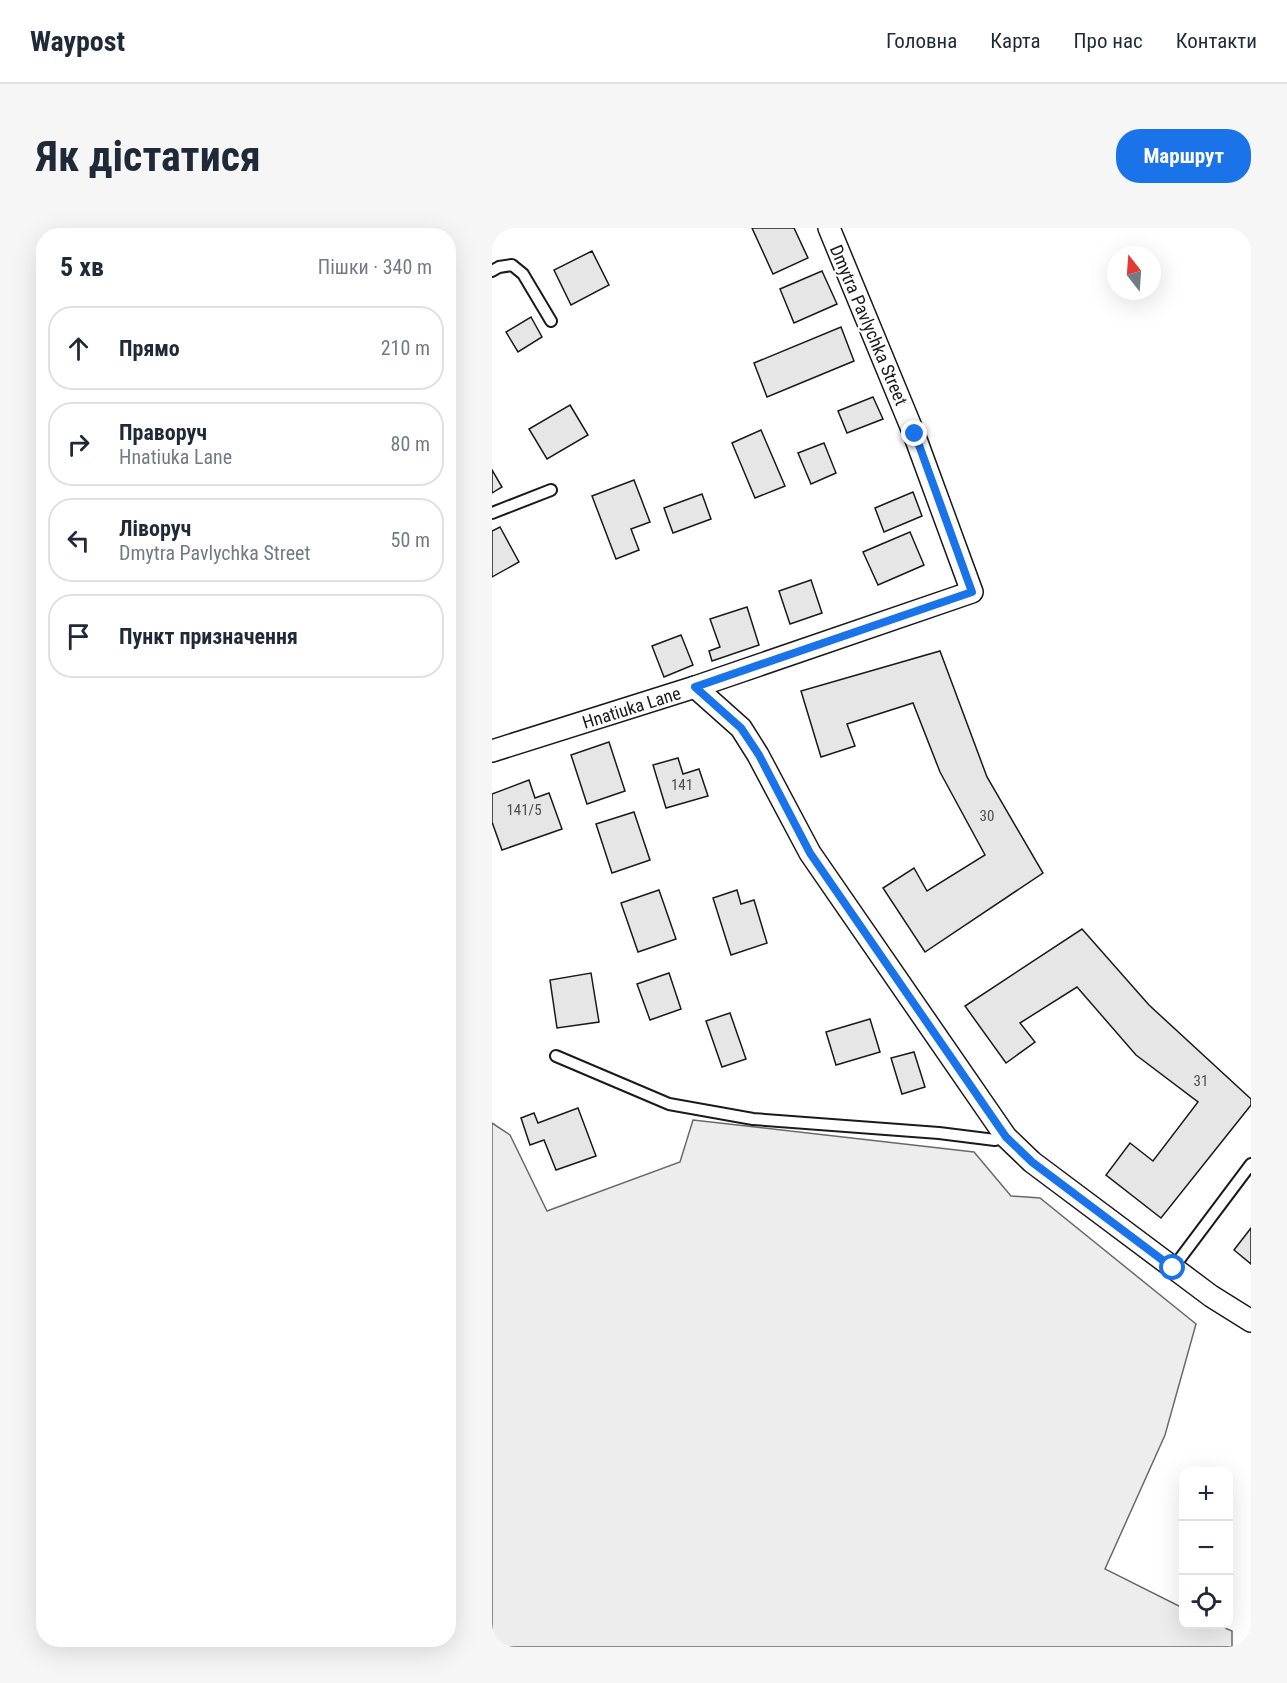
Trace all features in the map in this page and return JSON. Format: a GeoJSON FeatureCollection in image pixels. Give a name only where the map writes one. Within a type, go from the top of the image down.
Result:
{"type":"FeatureCollection","features":[{"type":"Feature","properties":{"kind":"street","name":"Dmytra Pavlychka Street"},"geometry":{"type":"LineString","coordinates":[[829,228],[915,434],[972,592]]}},
{"type":"Feature","properties":{"kind":"street","name":"Hnatiuka Lane"},"geometry":{"type":"LineString","coordinates":[[492,751],[695,687],[972,592]]}},
{"type":"Feature","properties":{"kind":"street"},"geometry":{"type":"LineString","coordinates":[[695,687],[741,728],[759,755],[810,853],[1006,1137],[1032,1162],[1173,1268],[1211,1296],[1251,1321]]}},
{"type":"Feature","properties":{"kind":"lane"},"geometry":{"type":"LineString","coordinates":[[492,270],[512,265],[523,274],[550,321]]}},
{"type":"Feature","properties":{"kind":"lane"},"geometry":{"type":"LineString","coordinates":[[492,513],[551,490]]}},
{"type":"Feature","properties":{"kind":"lane"},"geometry":{"type":"LineString","coordinates":[[556,1056],[669,1104],[680,1106],[753,1119],[939,1133],[995,1140],[1006,1137]]}},
{"type":"Feature","properties":{"kind":"lane"},"geometry":{"type":"LineString","coordinates":[[1173,1268],[1251,1164]]}},
{"type":"Feature","properties":{"kind":"shaded area"},"geometry":{"type":"Polygon","coordinates":[[[693,1120],[974,1152],[1011,1196],[1040,1198],[1196,1324],[1165,1435],[1105,1569],[1179,1606],[1179,1629],[1227,1629],[1232,1631],[1232,1647],[492,1647],[492,1123],[510,1135],[547,1211],[680,1162],[693,1120]]]}},
{"type":"Feature","properties":{"kind":"building"},"geometry":{"type":"Polygon","coordinates":[[[752,228],[794,228],[808,258],[773,274],[752,228]]]}},
{"type":"Feature","properties":{"kind":"building"},"geometry":{"type":"Polygon","coordinates":[[[592,251],[609,285],[571,305],[554,270],[592,251]]]}},
{"type":"Feature","properties":{"kind":"building"},"geometry":{"type":"Polygon","coordinates":[[[822,271],[837,304],[794,323],[780,289],[822,271]]]}},
{"type":"Feature","properties":{"kind":"building"},"geometry":{"type":"Polygon","coordinates":[[[531,317],[542,337],[518,352],[506,332],[531,317]]]}},
{"type":"Feature","properties":{"kind":"building"},"geometry":{"type":"Polygon","coordinates":[[[841,327],[854,361],[767,397],[754,363],[841,327]]]}},
{"type":"Feature","properties":{"kind":"building"},"geometry":{"type":"Polygon","coordinates":[[[873,397],[883,419],[847,433],[838,411],[873,397]]]}},
{"type":"Feature","properties":{"kind":"building"},"geometry":{"type":"Polygon","coordinates":[[[570,405],[588,435],[547,459],[529,429],[570,405]]]}},
{"type":"Feature","properties":{"kind":"building"},"geometry":{"type":"Polygon","coordinates":[[[761,430],[785,486],[755,498],[732,443],[761,430]]]}},
{"type":"Feature","properties":{"kind":"building"},"geometry":{"type":"Polygon","coordinates":[[[824,443],[836,473],[811,484],[798,453],[824,443]]]}},
{"type":"Feature","properties":{"kind":"building"},"geometry":{"type":"Polygon","coordinates":[[[492,470],[502,487],[492,493],[492,470]]]}},
{"type":"Feature","properties":{"kind":"building"},"geometry":{"type":"Polygon","coordinates":[[[634,480],[650,522],[631,529],[639,550],[616,559],[592,496],[634,480]]]}},
{"type":"Feature","properties":{"kind":"building"},"geometry":{"type":"Polygon","coordinates":[[[913,492],[922,516],[884,532],[875,508],[913,492]]]}},
{"type":"Feature","properties":{"kind":"building"},"geometry":{"type":"Polygon","coordinates":[[[702,494],[711,519],[673,533],[664,508],[702,494]]]}},
{"type":"Feature","properties":{"kind":"building"},"geometry":{"type":"Polygon","coordinates":[[[500,527],[519,562],[492,577],[492,531],[500,527]]]}},
{"type":"Feature","properties":{"kind":"building"},"geometry":{"type":"Polygon","coordinates":[[[910,532],[924,565],[878,585],[863,552],[910,532]]]}},
{"type":"Feature","properties":{"kind":"building"},"geometry":{"type":"Polygon","coordinates":[[[811,580],[822,613],[790,624],[779,591],[811,580]]]}},
{"type":"Feature","properties":{"kind":"building"},"geometry":{"type":"Polygon","coordinates":[[[747,607],[759,645],[712,661],[709,651],[720,647],[710,619],[747,607]]]}},
{"type":"Feature","properties":{"kind":"building"},"geometry":{"type":"Polygon","coordinates":[[[681,635],[693,665],[664,677],[652,646],[681,635]]]}},
{"type":"Feature","properties":{"kind":"building"},"geometry":{"type":"Polygon","coordinates":[[[940,651],[987,777],[1043,873],[925,952],[883,888],[914,868],[927,891],[985,855],[940,772],[913,703],[847,724],[855,746],[821,757],[801,691],[940,651]]]}},
{"type":"Feature","properties":{"kind":"building"},"geometry":{"type":"Polygon","coordinates":[[[609,742],[625,791],[587,804],[571,755],[609,742]]]}},
{"type":"Feature","properties":{"kind":"building"},"geometry":{"type":"Polygon","coordinates":[[[678,758],[683,774],[699,769],[708,796],[666,808],[653,765],[678,758]]]}},
{"type":"Feature","properties":{"kind":"building"},"geometry":{"type":"Polygon","coordinates":[[[529,780],[535,798],[549,793],[562,829],[502,850],[492,822],[492,794],[529,780]]]}},
{"type":"Feature","properties":{"kind":"building"},"geometry":{"type":"Polygon","coordinates":[[[634,812],[650,860],[612,873],[596,824],[634,812]]]}},
{"type":"Feature","properties":{"kind":"building"},"geometry":{"type":"Polygon","coordinates":[[[659,890],[676,939],[638,952],[621,903],[659,890]]]}},
{"type":"Feature","properties":{"kind":"building"},"geometry":{"type":"Polygon","coordinates":[[[737,890],[741,904],[754,900],[767,943],[731,955],[713,898],[737,890]]]}},
{"type":"Feature","properties":{"kind":"building"},"geometry":{"type":"Polygon","coordinates":[[[1082,929],[1149,1005],[1251,1099],[1251,1105],[1161,1218],[1106,1175],[1130,1143],[1153,1161],[1198,1102],[1136,1055],[1077,987],[1020,1023],[1035,1042],[1006,1063],[965,1006],[1082,929]]]}},
{"type":"Feature","properties":{"kind":"building"},"geometry":{"type":"Polygon","coordinates":[[[591,973],[599,1022],[557,1028],[550,980],[591,973]]]}},
{"type":"Feature","properties":{"kind":"building"},"geometry":{"type":"Polygon","coordinates":[[[669,973],[681,1009],[650,1020],[637,984],[669,973]]]}},
{"type":"Feature","properties":{"kind":"building"},"geometry":{"type":"Polygon","coordinates":[[[730,1013],[746,1059],[722,1067],[706,1021],[730,1013]]]}},
{"type":"Feature","properties":{"kind":"building"},"geometry":{"type":"Polygon","coordinates":[[[870,1019],[880,1052],[836,1065],[826,1032],[870,1019]]]}},
{"type":"Feature","properties":{"kind":"building"},"geometry":{"type":"Polygon","coordinates":[[[914,1052],[925,1087],[902,1094],[891,1058],[914,1052]]]}},
{"type":"Feature","properties":{"kind":"building"},"geometry":{"type":"Polygon","coordinates":[[[578,1108],[596,1156],[556,1170],[544,1140],[530,1145],[521,1118],[534,1113],[538,1123],[578,1108]]]}},
{"type":"Feature","properties":{"kind":"building"},"geometry":{"type":"Polygon","coordinates":[[[1251,1228],[1251,1264],[1234,1250],[1251,1228]]]}},
{"type":"Feature","properties":{"kind":"route"},"geometry":{"type":"LineString","coordinates":[[915,434],[972,592],[695,687],[741,728],[759,755],[796,830],[810,853],[1006,1137],[1032,1162],[1173,1268]]}}]}
